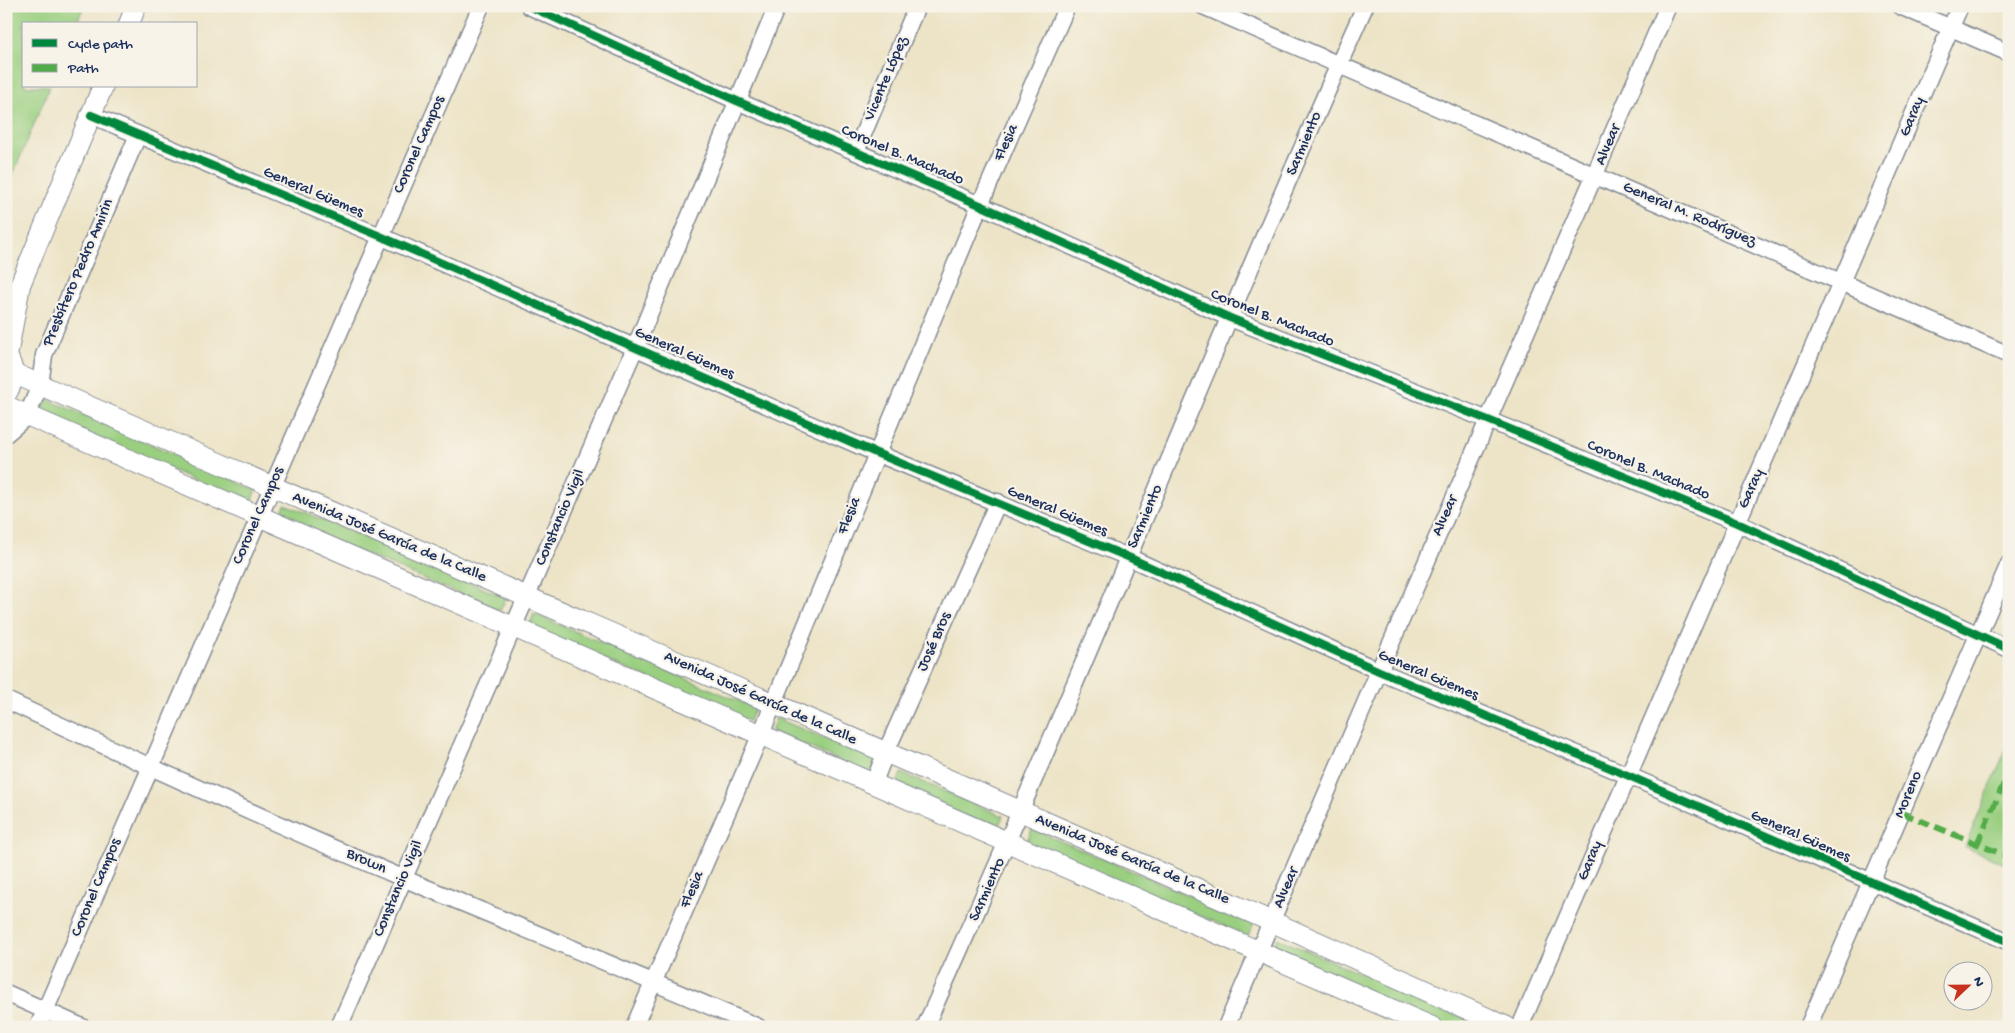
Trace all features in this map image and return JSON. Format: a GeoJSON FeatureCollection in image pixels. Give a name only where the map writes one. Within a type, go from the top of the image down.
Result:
{"type":"FeatureCollection","features":[{"type":"Feature","properties":{"kind":"main road"},"geometry":{"type":"LineString","coordinates":[[130,22],[136,6]]}},
{"type":"Feature","properties":{"kind":"main road"},"geometry":{"type":"LineString","coordinates":[[6,394],[12,382],[9,361],[20,285],[103,88]]}},
{"type":"Feature","properties":{"kind":"main road"},"geometry":{"type":"LineString","coordinates":[[6,301],[20,285]]}},
{"type":"Feature","properties":{"kind":"main road","name":"Avenida José García de la Calle"},"geometry":{"type":"LineString","coordinates":[[9,361],[40,385],[272,488],[1273,921],[1507,1027]]}},
{"type":"Feature","properties":{"kind":"main road","name":"Avenida José García de la Calle"},"geometry":{"type":"LineString","coordinates":[[6,406],[874,782],[1432,1027]]}},
{"type":"Feature","properties":{"kind":"street","name":"Coronel Campos"},"geometry":{"type":"LineString","coordinates":[[38,1027],[149,767],[481,6]]}},
{"type":"Feature","properties":{"kind":"street","name":"Coronel B. Machado"},"geometry":{"type":"LineString","coordinates":[[529,6],[736,101],[980,205],[1230,318],[1488,420],[1737,523],[2009,649]]}},
{"type":"Feature","properties":{"kind":"street","name":"Constancio Vigil"},"geometry":{"type":"LineString","coordinates":[[339,1027],[635,348],[776,6]]}},
{"type":"Feature","properties":{"kind":"street","name":"Vicente López"},"geometry":{"type":"LineString","coordinates":[[856,151],[917,6]]}},
{"type":"Feature","properties":{"kind":"street","name":"Flesia"},"geometry":{"type":"LineString","coordinates":[[634,1027],[761,734],[980,205],[1067,6]]}},
{"type":"Feature","properties":{"kind":"street","name":"General M. Rodríguez"},"geometry":{"type":"LineString","coordinates":[[1203,6],[1842,281],[2009,355]]}},
{"type":"Feature","properties":{"kind":"street","name":"Sarmiento"},"geometry":{"type":"LineString","coordinates":[[925,1027],[1022,813],[1128,557],[1365,6]]}},
{"type":"Feature","properties":{"kind":"street","name":"Alvear"},"geometry":{"type":"LineString","coordinates":[[1226,1027],[1260,952],[1378,671],[1596,175],[1668,6]]}},
{"type":"Feature","properties":{"kind":"street"},"geometry":{"type":"LineString","coordinates":[[1900,6],[2009,53]]}},
{"type":"Feature","properties":{"kind":"street","name":"Garay"},"geometry":{"type":"LineString","coordinates":[[1520,1027],[1960,6]]}},
{"type":"Feature","properties":{"kind":"street","name":"General Güemes"},"geometry":{"type":"LineString","coordinates":[[92,115],[380,236],[876,453],[1128,557],[1378,671],[1627,775],[2009,942]]}},
{"type":"Feature","properties":{"kind":"street","name":"Presbítero Pedro Amirin"},"geometry":{"type":"LineString","coordinates":[[6,434],[28,416],[40,385],[44,355],[138,135]]}},
{"type":"Feature","properties":{"kind":"street","name":"José Bros"},"geometry":{"type":"LineString","coordinates":[[874,782],[884,754],[998,502]]}},
{"type":"Feature","properties":{"kind":"street","name":"Moreno"},"geometry":{"type":"LineString","coordinates":[[1808,1027],[2009,564]]}},
{"type":"Feature","properties":{"kind":"street","name":"Brown"},"geometry":{"type":"LineString","coordinates":[[6,700],[149,767],[404,878],[654,981],[758,1027]]}},
{"type":"Feature","properties":{"kind":"street"},"geometry":{"type":"LineString","coordinates":[[6,993],[82,1027]]}},
{"type":"Feature","properties":{"kind":"green space"},"geometry":{"type":"Polygon","coordinates":[[[6,6],[84,6],[77,22],[22,22],[22,88],[49,88],[6,191],[6,6]]]}},
{"type":"Feature","properties":{"kind":"green space"},"geometry":{"type":"Polygon","coordinates":[[[47,399],[256,490],[250,504],[41,413],[47,399]]]}},
{"type":"Feature","properties":{"kind":"green space"},"geometry":{"type":"Polygon","coordinates":[[[285,504],[506,598],[500,611],[279,518],[285,504]]]}},
{"type":"Feature","properties":{"kind":"green space"},"geometry":{"type":"Polygon","coordinates":[[[534,614],[755,708],[749,721],[528,628],[534,614]]]}},
{"type":"Feature","properties":{"kind":"green space"},"geometry":{"type":"Polygon","coordinates":[[[776,718],[878,761],[873,775],[771,731],[776,718]]]}},
{"type":"Feature","properties":{"kind":"green space"},"geometry":{"type":"Polygon","coordinates":[[[2009,742],[2009,866],[1965,847],[2009,742]]]}},
{"type":"Feature","properties":{"kind":"green space"},"geometry":{"type":"Polygon","coordinates":[[[901,773],[1003,816],[997,830],[896,786],[901,773]]]}},
{"type":"Feature","properties":{"kind":"green space"},"geometry":{"type":"Polygon","coordinates":[[[1032,829],[1254,923],[1248,936],[1026,843],[1032,829]]]}},
{"type":"Feature","properties":{"kind":"green space"},"geometry":{"type":"Polygon","coordinates":[[[1277,938],[1486,1027],[1448,1027],[1272,952],[1277,938]]]}},
{"type":"Feature","properties":{"kind":"marked path"},"geometry":{"type":"LineString","coordinates":[[1977,844],[2009,772]]}},
{"type":"Feature","properties":{"kind":"marked path"},"geometry":{"type":"LineString","coordinates":[[1902,813],[2009,857]]}},
{"type":"Feature","properties":{"kind":"cycle path"},"geometry":{"type":"LineString","coordinates":[[529,6],[737,101],[980,205],[1230,318],[1488,420],[1737,523],[2009,649]]}},
{"type":"Feature","properties":{"kind":"cycle path"},"geometry":{"type":"LineString","coordinates":[[91,115],[380,236],[876,453],[1128,557],[1379,671],[1627,775],[2009,942]]}}]}
